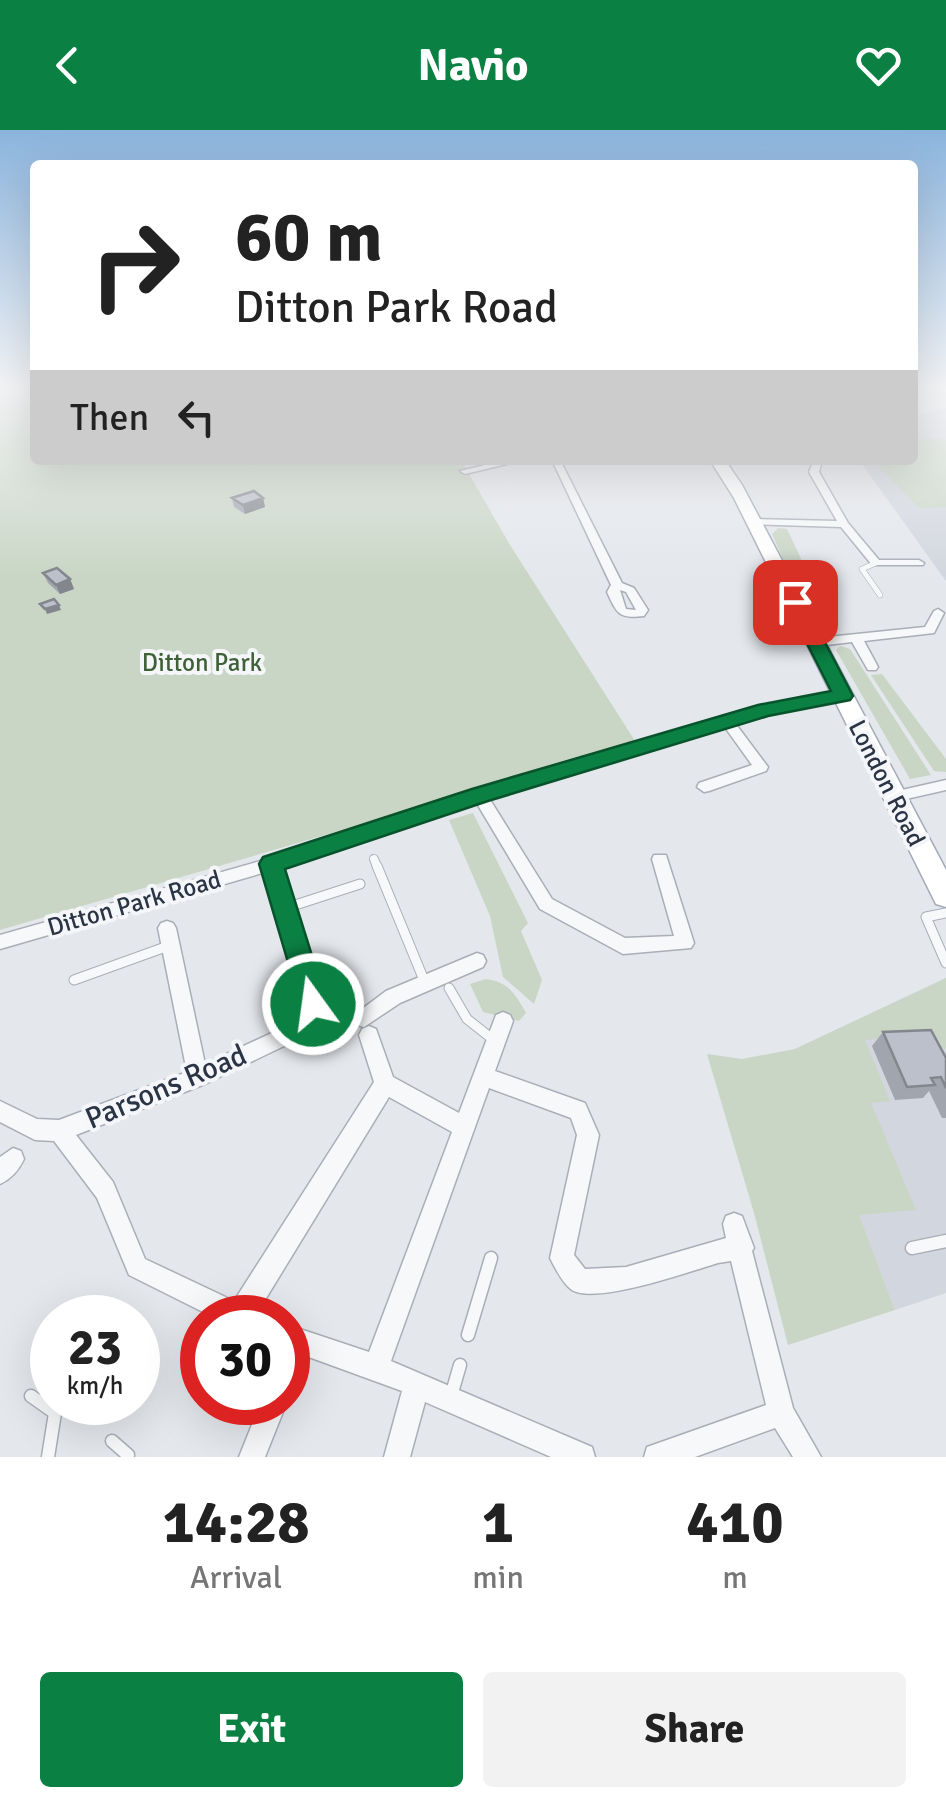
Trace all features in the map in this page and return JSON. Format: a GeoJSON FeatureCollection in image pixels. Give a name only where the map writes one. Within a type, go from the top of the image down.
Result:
{"type":"FeatureCollection","features":[{"type":"Feature","properties":{"kind":"main road","name":"London Road"},"geometry":{"type":"LineString","coordinates":[[721,465],[738,485],[752,522],[818,642],[946,896]]}},
{"type":"Feature","properties":{"kind":"main road"},"geometry":{"type":"LineString","coordinates":[[730,465],[738,485]]}},
{"type":"Feature","properties":{"kind":"street"},"geometry":{"type":"LineString","coordinates":[[465,471],[495,465]]}},
{"type":"Feature","properties":{"kind":"street"},"geometry":{"type":"LineString","coordinates":[[558,465],[617,585]]}},
{"type":"Feature","properties":{"kind":"street"},"geometry":{"type":"LineString","coordinates":[[816,465],[814,472],[844,524],[876,563],[920,562]]}},
{"type":"Feature","properties":{"kind":"street"},"geometry":{"type":"LineString","coordinates":[[752,522],[844,524]]}},
{"type":"Feature","properties":{"kind":"street"},"geometry":{"type":"LineString","coordinates":[[818,642],[930,630],[938,613]]}},
{"type":"Feature","properties":{"kind":"street"},"geometry":{"type":"LineString","coordinates":[[857,638],[872,666]]}},
{"type":"Feature","properties":{"kind":"street","name":"Ditton Park Road"},"geometry":{"type":"LineString","coordinates":[[0,942],[272,864],[480,795],[727,722],[801,701],[843,696]]}},
{"type":"Feature","properties":{"kind":"street"},"geometry":{"type":"LineString","coordinates":[[704,786],[761,767],[727,722]]}},
{"type":"Feature","properties":{"kind":"street"},"geometry":{"type":"LineString","coordinates":[[893,797],[946,785]]}},
{"type":"Feature","properties":{"kind":"street"},"geometry":{"type":"LineString","coordinates":[[480,795],[546,904],[622,946],[685,942],[660,859]]}},
{"type":"Feature","properties":{"kind":"street"},"geometry":{"type":"LineString","coordinates":[[272,864],[313,1004],[366,1027],[385,1084],[464,1127]]}},
{"type":"Feature","properties":{"kind":"street"},"geometry":{"type":"LineString","coordinates":[[169,937],[198,1077]]}},
{"type":"Feature","properties":{"kind":"street"},"geometry":{"type":"LineString","coordinates":[[366,1027],[393,997],[476,961]]}},
{"type":"Feature","properties":{"kind":"street","name":"Parsons Road"},"geometry":{"type":"LineString","coordinates":[[0,1111],[35,1129],[58,1131],[198,1077],[300,1029],[313,1004]]}},
{"type":"Feature","properties":{"kind":"street"},"geometry":{"type":"LineString","coordinates":[[376,1366],[499,1031]]}},
{"type":"Feature","properties":{"kind":"street"},"geometry":{"type":"LineString","coordinates":[[482,1076],[578,1110],[588,1134],[562,1258],[579,1281],[626,1278],[718,1251],[738,1236],[781,1413],[808,1457]]}},
{"type":"Feature","properties":{"kind":"street"},"geometry":{"type":"LineString","coordinates":[[255,1295],[385,1084]]}},
{"type":"Feature","properties":{"kind":"street"},"geometry":{"type":"LineString","coordinates":[[58,1131],[105,1190],[137,1267],[195,1295]]}},
{"type":"Feature","properties":{"kind":"street"},"geometry":{"type":"LineString","coordinates":[[310,1345],[376,1366],[565,1453]]}},
{"type":"Feature","properties":{"kind":"street"},"geometry":{"type":"LineString","coordinates":[[397,1457],[416,1387]]}},
{"type":"Feature","properties":{"kind":"street"},"geometry":{"type":"LineString","coordinates":[[662,1456],[781,1413]]}},
{"type":"Feature","properties":{"kind":"street"},"geometry":{"type":"LineString","coordinates":[[252,1457],[265,1425]]}},
{"type":"Feature","properties":{"kind":"lane"},"geometry":{"type":"LineString","coordinates":[[876,563],[862,569],[880,596]]}},
{"type":"Feature","properties":{"kind":"lane"},"geometry":{"type":"LineString","coordinates":[[374,859],[426,985]]}},
{"type":"Feature","properties":{"kind":"lane"},"geometry":{"type":"LineString","coordinates":[[286,908],[360,884]]}},
{"type":"Feature","properties":{"kind":"lane"},"geometry":{"type":"LineString","coordinates":[[946,913],[926,917],[946,963]]}},
{"type":"Feature","properties":{"kind":"lane"},"geometry":{"type":"LineString","coordinates":[[74,980],[169,937]]}},
{"type":"Feature","properties":{"kind":"lane"},"geometry":{"type":"LineString","coordinates":[[449,988],[474,1031],[499,1031]]}},
{"type":"Feature","properties":{"kind":"lane"},"geometry":{"type":"LineString","coordinates":[[912,1248],[946,1241]]}},
{"type":"Feature","properties":{"kind":"lane"},"geometry":{"type":"LineString","coordinates":[[468,1335],[490,1258]]}},
{"type":"Feature","properties":{"kind":"lane"},"geometry":{"type":"LineString","coordinates":[[450,1401],[460,1364]]}},
{"type":"Feature","properties":{"kind":"lane"},"geometry":{"type":"LineString","coordinates":[[48,1457],[52,1425]]}},
{"type":"Feature","properties":{"kind":"lane"},"geometry":{"type":"LineString","coordinates":[[112,1441],[129,1456]]}},
{"type":"Feature","properties":{"kind":"shaded area"},"geometry":{"type":"Polygon","coordinates":[[[918,451],[946,451],[946,581],[863,465],[918,465],[918,451]]]}},
{"type":"Feature","properties":{"kind":"shaded area"},"geometry":{"type":"Polygon","coordinates":[[[946,978],[946,1293],[895,1310],[795,1049],[946,978]]]}},
{"type":"Feature","properties":{"kind":"green space","name":"Ditton Park"},"geometry":{"type":"Polygon","coordinates":[[[0,451],[30,451],[30,465],[464,465],[637,744],[0,930],[0,451]]]}},
{"type":"Feature","properties":{"kind":"green space"},"geometry":{"type":"Polygon","coordinates":[[[918,451],[946,451],[946,507],[919,508],[877,465],[918,465],[918,451]]]}},
{"type":"Feature","properties":{"kind":"green space"},"geometry":{"type":"Polygon","coordinates":[[[778,528],[787,529],[832,625],[822,625],[787,568],[772,534],[778,528]]]}},
{"type":"Feature","properties":{"kind":"green space"},"geometry":{"type":"Polygon","coordinates":[[[840,646],[850,649],[931,775],[910,779],[836,650],[840,646]]]}},
{"type":"Feature","properties":{"kind":"green space"},"geometry":{"type":"Polygon","coordinates":[[[882,674],[946,759],[946,772],[934,771],[871,675],[882,674]]]}},
{"type":"Feature","properties":{"kind":"green space"},"geometry":{"type":"Polygon","coordinates":[[[473,813],[528,923],[521,931],[542,980],[534,1004],[503,977],[490,916],[449,820],[473,813]]]}},
{"type":"Feature","properties":{"kind":"green space"},"geometry":{"type":"Polygon","coordinates":[[[946,978],[946,1049],[897,1037],[865,1040],[890,1101],[871,1103],[916,1210],[859,1215],[895,1310],[788,1345],[707,1054],[742,1059],[795,1049],[946,978]]]}},
{"type":"Feature","properties":{"kind":"green space"},"geometry":{"type":"Polygon","coordinates":[[[486,979],[506,986],[515,995],[526,1013],[519,1021],[483,1012],[470,984],[486,979]]]}},
{"type":"Feature","properties":{"kind":"building"},"geometry":{"type":"Polygon","coordinates":[[[254,491],[263,498],[243,505],[232,498],[254,491]]]}},
{"type":"Feature","properties":{"kind":"building"},"geometry":{"type":"Polygon","coordinates":[[[57,568],[70,579],[56,585],[43,573],[57,568]]]}},
{"type":"Feature","properties":{"kind":"building"},"geometry":{"type":"Polygon","coordinates":[[[54,599],[59,605],[45,609],[40,604],[54,599]]]}},
{"type":"Feature","properties":{"kind":"building"},"geometry":{"type":"Polygon","coordinates":[[[931,1030],[946,1058],[946,1088],[941,1077],[931,1078],[935,1085],[907,1087],[883,1032],[931,1030]]]}},
{"type":"Feature","properties":{"kind":"route"},"geometry":{"type":"LineString","coordinates":[[313,1004],[272,864],[480,795],[766,710],[843,696],[795,602]]}}]}
